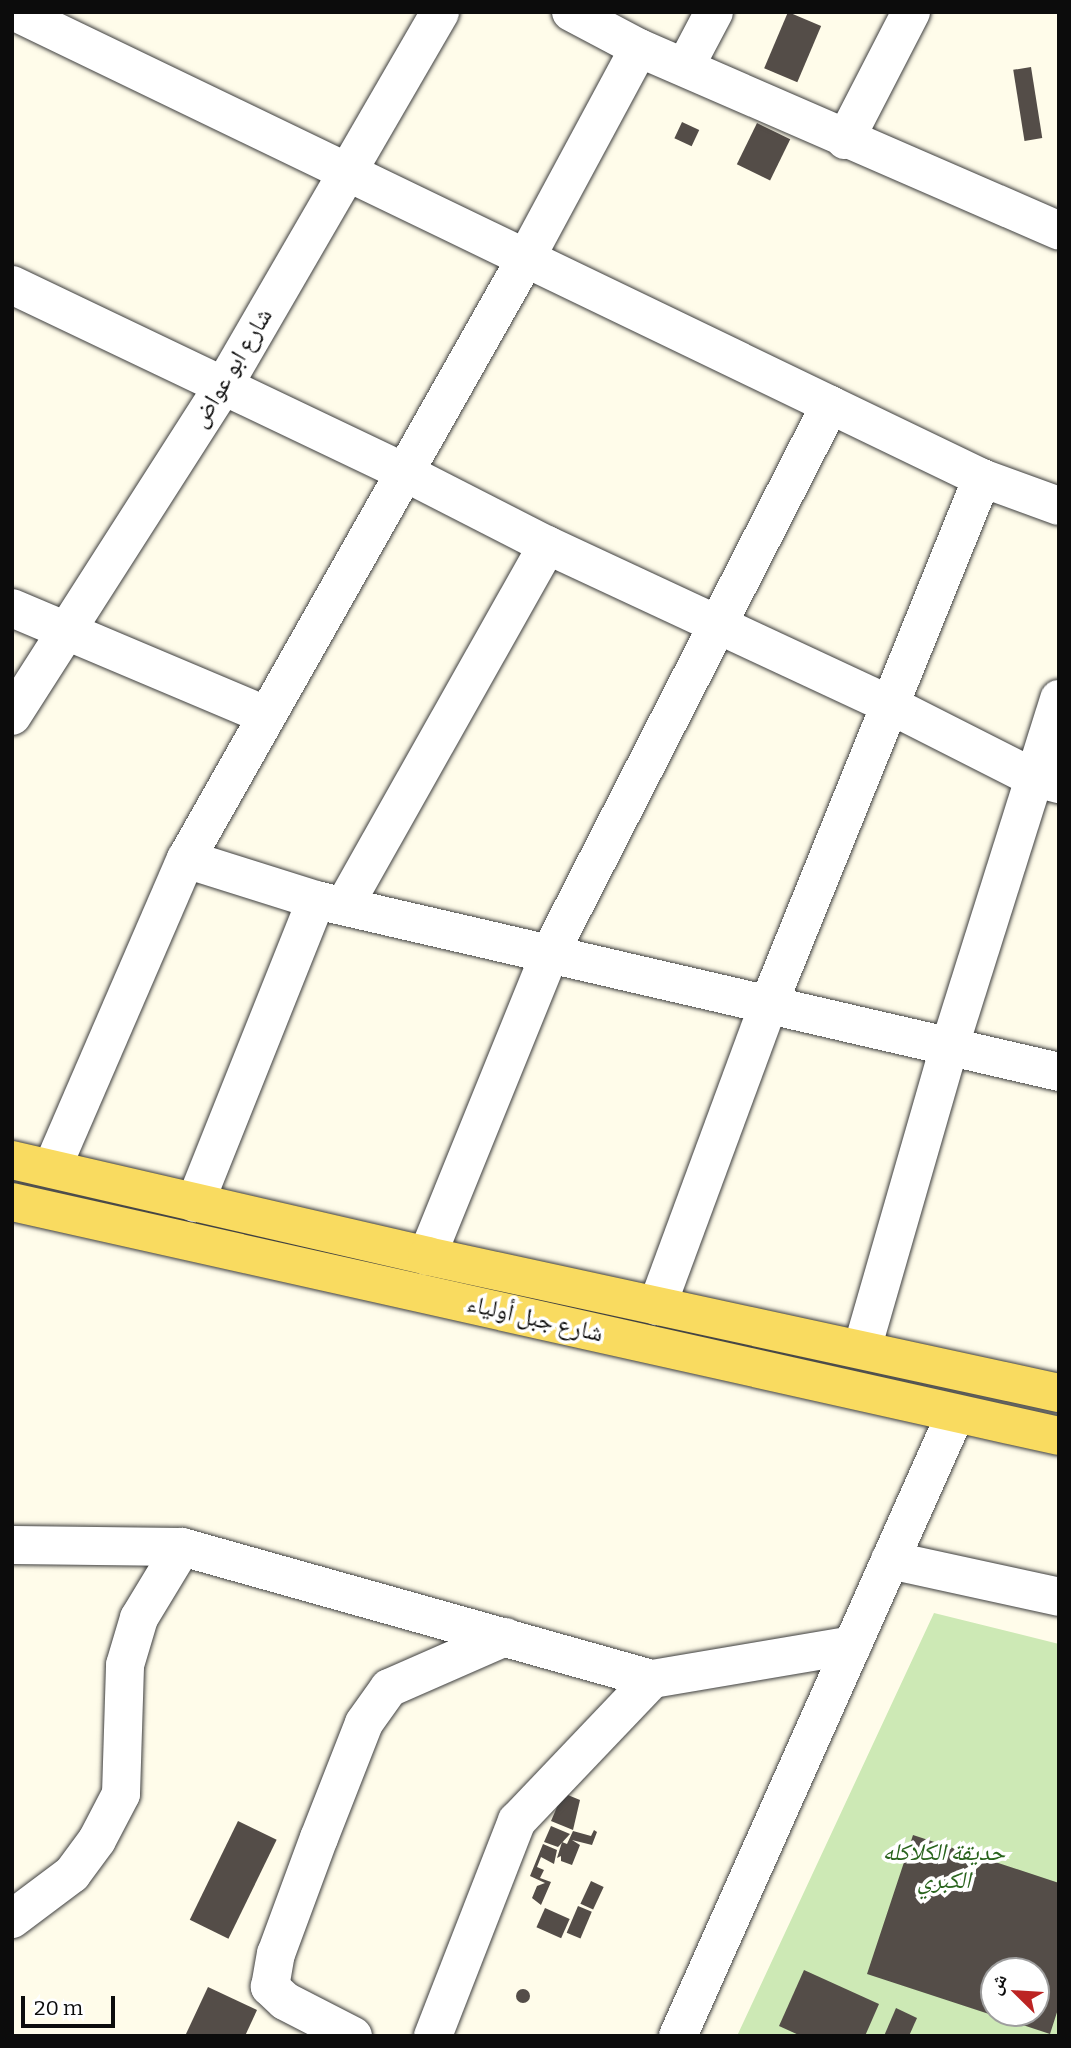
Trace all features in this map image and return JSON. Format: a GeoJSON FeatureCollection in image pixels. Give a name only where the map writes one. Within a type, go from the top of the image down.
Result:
{"type":"FeatureCollection","features":[{"type":"Feature","properties":{"kind":"main road","name":"شارع جبل أولياء"},"geometry":{"type":"LineString","coordinates":[[12,1160],[427,1256],[1059,1393]]}},
{"type":"Feature","properties":{"kind":"main road","name":"شارع جبل أولياء"},"geometry":{"type":"LineString","coordinates":[[12,1202],[955,1415],[1059,1436]]}},
{"type":"Feature","properties":{"kind":"street"},"geometry":{"type":"LineString","coordinates":[[15,12],[527,256],[982,478],[1059,506]]}},
{"type":"Feature","properties":{"kind":"street","name":"شارع ابو عواض"},"geometry":{"type":"LineString","coordinates":[[12,716],[70,631],[224,385],[440,12]]}},
{"type":"Feature","properties":{"kind":"street"},"geometry":{"type":"LineString","coordinates":[[571,12],[639,48],[1059,231]]}},
{"type":"Feature","properties":{"kind":"street"},"geometry":{"type":"LineString","coordinates":[[685,67],[714,12]]}},
{"type":"Feature","properties":{"kind":"street"},"geometry":{"type":"LineString","coordinates":[[845,140],[911,12]]}},
{"type":"Feature","properties":{"kind":"street"},"geometry":{"type":"LineString","coordinates":[[51,1168],[186,859],[265,715],[527,256],[639,48]]}},
{"type":"Feature","properties":{"kind":"street"},"geometry":{"type":"LineString","coordinates":[[12,285],[406,472],[547,545],[892,705],[1045,781]]}},
{"type":"Feature","properties":{"kind":"street"},"geometry":{"type":"LineString","coordinates":[[427,1256],[549,955],[719,627],[830,404]]}},
{"type":"Feature","properties":{"kind":"street"},"geometry":{"type":"LineString","coordinates":[[657,1306],[767,1008],[982,478]]}},
{"type":"Feature","properties":{"kind":"street"},"geometry":{"type":"LineString","coordinates":[[195,1203],[330,903],[547,545]]}},
{"type":"Feature","properties":{"kind":"street"},"geometry":{"type":"LineString","coordinates":[[12,608],[265,715]]}},
{"type":"Feature","properties":{"kind":"street"},"geometry":{"type":"LineString","coordinates":[[862,1349],[950,1045],[1045,781],[1059,699]]}},
{"type":"Feature","properties":{"kind":"street"},"geometry":{"type":"LineString","coordinates":[[186,859],[330,903],[767,1008],[950,1045],[1059,1072]]}},
{"type":"Feature","properties":{"kind":"street"},"geometry":{"type":"LineString","coordinates":[[678,2036],[955,1415]]}},
{"type":"Feature","properties":{"kind":"street"},"geometry":{"type":"LineString","coordinates":[[12,1545],[182,1547],[652,1679],[852,1645]]}},
{"type":"Feature","properties":{"kind":"street"},"geometry":{"type":"LineString","coordinates":[[12,1919],[72,1874],[97,1840],[121,1794],[125,1665],[139,1618],[182,1547]]}},
{"type":"Feature","properties":{"kind":"street"},"geometry":{"type":"LineString","coordinates":[[890,1560],[1059,1597]]}},
{"type":"Feature","properties":{"kind":"street"},"geometry":{"type":"LineString","coordinates":[[353,2036],[285,2001],[270,1987],[276,1954],[319,1838],[364,1723],[389,1688],[505,1637]]}},
{"type":"Feature","properties":{"kind":"street"},"geometry":{"type":"LineString","coordinates":[[433,2036],[517,1821],[652,1679]]}},
{"type":"Feature","properties":{"kind":"green space","name":"حديقة الكلاكله الكبري"},"geometry":{"type":"Polygon","coordinates":[[[934,1613],[1059,1644],[1059,2036],[737,2036],[934,1613]]]}},
{"type":"Feature","properties":{"kind":"building"},"geometry":{"type":"Polygon","coordinates":[[[788,12],[821,26],[797,82],[764,68],[788,12]]]}},
{"type":"Feature","properties":{"kind":"building"},"geometry":{"type":"Polygon","coordinates":[[[1031,67],[1042,138],[1024,141],[1013,70],[1031,67]]]}},
{"type":"Feature","properties":{"kind":"building"},"geometry":{"type":"Polygon","coordinates":[[[682,122],[699,130],[692,146],[674,138],[682,122]]]}},
{"type":"Feature","properties":{"kind":"building"},"geometry":{"type":"Polygon","coordinates":[[[757,123],[790,139],[770,181],[737,164],[757,123]]]}},
{"type":"Feature","properties":{"kind":"building"},"geometry":{"type":"Polygon","coordinates":[[[563,1793],[580,1800],[573,1830],[551,1821],[563,1793]]]}},
{"type":"Feature","properties":{"kind":"building"},"geometry":{"type":"Polygon","coordinates":[[[238,1821],[277,1840],[228,1939],[190,1920],[238,1821]]]}},
{"type":"Feature","properties":{"kind":"building"},"geometry":{"type":"Polygon","coordinates":[[[551,1826],[570,1834],[558,1847],[544,1842],[551,1826]]]}},
{"type":"Feature","properties":{"kind":"building"},"geometry":{"type":"Polygon","coordinates":[[[594,1830],[597,1832],[592,1845],[572,1840],[580,1845],[572,1865],[561,1861],[561,1856],[557,1858],[562,1842],[567,1844],[573,1831],[591,1836],[594,1830]]]}},
{"type":"Feature","properties":{"kind":"building"},"geometry":{"type":"Polygon","coordinates":[[[913,1835],[1059,1883],[1059,2006],[1050,2034],[1029,2027],[1050,2027],[1050,1957],[980,1957],[980,2011],[867,1974],[913,1835]]]}},
{"type":"Feature","properties":{"kind":"building"},"geometry":{"type":"Polygon","coordinates":[[[543,1844],[557,1850],[554,1864],[541,1857],[537,1867],[544,1870],[540,1878],[551,1882],[541,1905],[532,1898],[537,1886],[545,1883],[530,1876],[543,1844]]]}},
{"type":"Feature","properties":{"kind":"building"},"geometry":{"type":"Polygon","coordinates":[[[591,1881],[604,1887],[593,1910],[580,1904],[591,1881]]]}},
{"type":"Feature","properties":{"kind":"building"},"geometry":{"type":"Polygon","coordinates":[[[578,1906],[592,1912],[580,1939],[567,1933],[578,1906]]]}},
{"type":"Feature","properties":{"kind":"building"},"geometry":{"type":"Polygon","coordinates":[[[545,1908],[570,1919],[561,1938],[536,1927],[545,1908]]]}},
{"type":"Feature","properties":{"kind":"building"},"geometry":{"type":"Polygon","coordinates":[[[804,1970],[879,2004],[865,2036],[801,2036],[779,2026],[804,1970]]]}},
{"type":"Feature","properties":{"kind":"building"},"geometry":{"type":"Polygon","coordinates":[[[208,1987],[257,2010],[245,2036],[185,2036],[208,1987]]]}},
{"type":"Feature","properties":{"kind":"building"},"geometry":{"type":"Polygon","coordinates":[[[523,1989],[528,1991],[528,2001],[523,2003],[518,2001],[516,1996],[518,1991],[523,1989]]]}},
{"type":"Feature","properties":{"kind":"building"},"geometry":{"type":"Polygon","coordinates":[[[896,2008],[917,2018],[909,2036],[884,2036],[896,2008]]]}}]}
